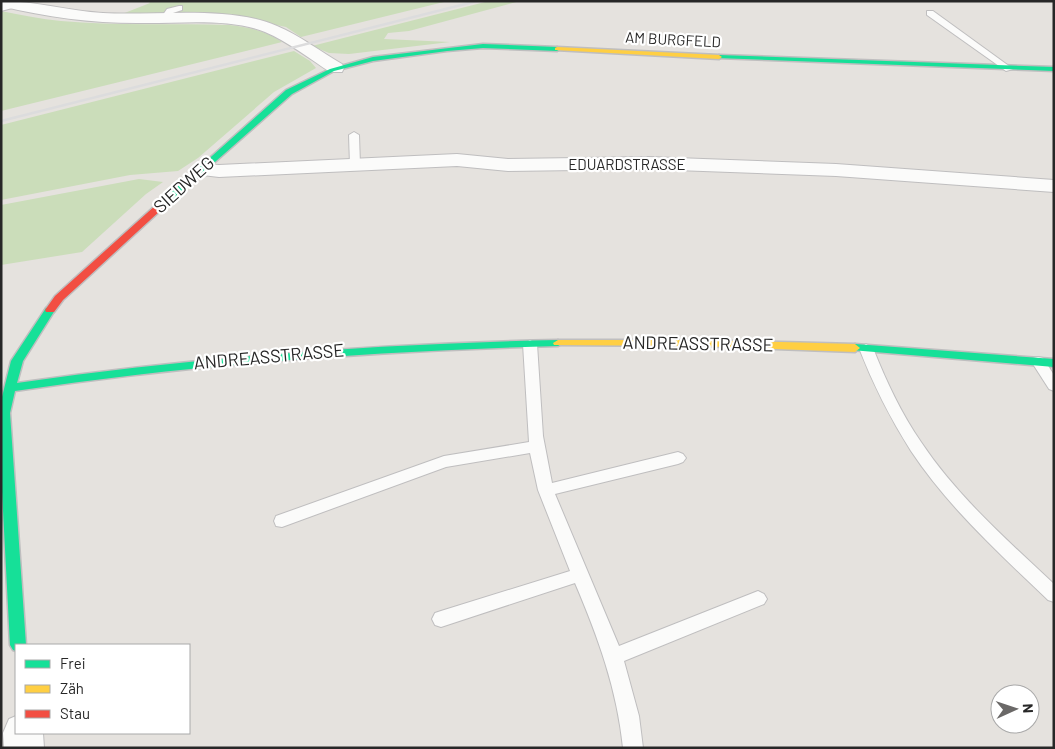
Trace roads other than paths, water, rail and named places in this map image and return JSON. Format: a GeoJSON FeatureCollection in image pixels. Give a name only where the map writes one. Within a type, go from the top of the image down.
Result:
{"type":"FeatureCollection","features":[{"type":"Feature","properties":{"kind":"street"},"geometry":{"type":"LineString","coordinates":[[5,5],[72,16],[217,21],[261,26],[271,29],[336,68]]}},
{"type":"Feature","properties":{"kind":"street","name":"AM BURGFELD"},"geometry":{"type":"LineString","coordinates":[[336,68],[393,56],[483,46],[1009,69],[1054,69]]}},
{"type":"Feature","properties":{"kind":"street","name":"SIEDWEG"},"geometry":{"type":"LineString","coordinates":[[18,644],[4,413],[17,361],[41,322],[60,298],[289,92],[336,68]]}},
{"type":"Feature","properties":{"kind":"street","name":"EDUARDSTRASSE"},"geometry":{"type":"LineString","coordinates":[[201,170],[219,171],[457,160],[508,165],[658,164],[836,170],[1054,186]]}},
{"type":"Feature","properties":{"kind":"street","name":"ANDREASSTRASSE"},"geometry":{"type":"LineString","coordinates":[[9,388],[133,369],[236,359],[374,349],[530,344],[708,342],[866,348],[1054,363]]}},
{"type":"Feature","properties":{"kind":"street"},"geometry":{"type":"LineString","coordinates":[[23,734],[24,748]]}},
{"type":"Feature","properties":{"kind":"lane"},"geometry":{"type":"LineString","coordinates":[[164,19],[170,11],[179,8]]}},
{"type":"Feature","properties":{"kind":"lane"},"geometry":{"type":"LineString","coordinates":[[930,13],[1009,69]]}},
{"type":"Feature","properties":{"kind":"lane"},"geometry":{"type":"LineString","coordinates":[[354,135],[355,165]]}},
{"type":"Feature","properties":{"kind":"lane"},"geometry":{"type":"LineString","coordinates":[[530,344],[536,446],[546,490],[579,575],[614,656],[633,728],[634,748]]}},
{"type":"Feature","properties":{"kind":"lane"},"geometry":{"type":"LineString","coordinates":[[866,348],[875,372],[903,425],[938,474],[994,536],[1054,595]]}},
{"type":"Feature","properties":{"kind":"lane"},"geometry":{"type":"LineString","coordinates":[[1,362],[17,361]]}},
{"type":"Feature","properties":{"kind":"lane"},"geometry":{"type":"LineString","coordinates":[[1038,361],[1054,386]]}},
{"type":"Feature","properties":{"kind":"lane"},"geometry":{"type":"LineString","coordinates":[[282,521],[444,462],[536,446]]}},
{"type":"Feature","properties":{"kind":"lane"},"geometry":{"type":"LineString","coordinates":[[546,490],[678,458]]}},
{"type":"Feature","properties":{"kind":"lane"},"geometry":{"type":"LineString","coordinates":[[441,619],[579,575]]}},
{"type":"Feature","properties":{"kind":"lane"},"geometry":{"type":"LineString","coordinates":[[614,656],[758,599]]}},
{"type":"Feature","properties":{"kind":"railway"},"geometry":{"type":"LineString","coordinates":[[1,121],[477,1]]}}]}
